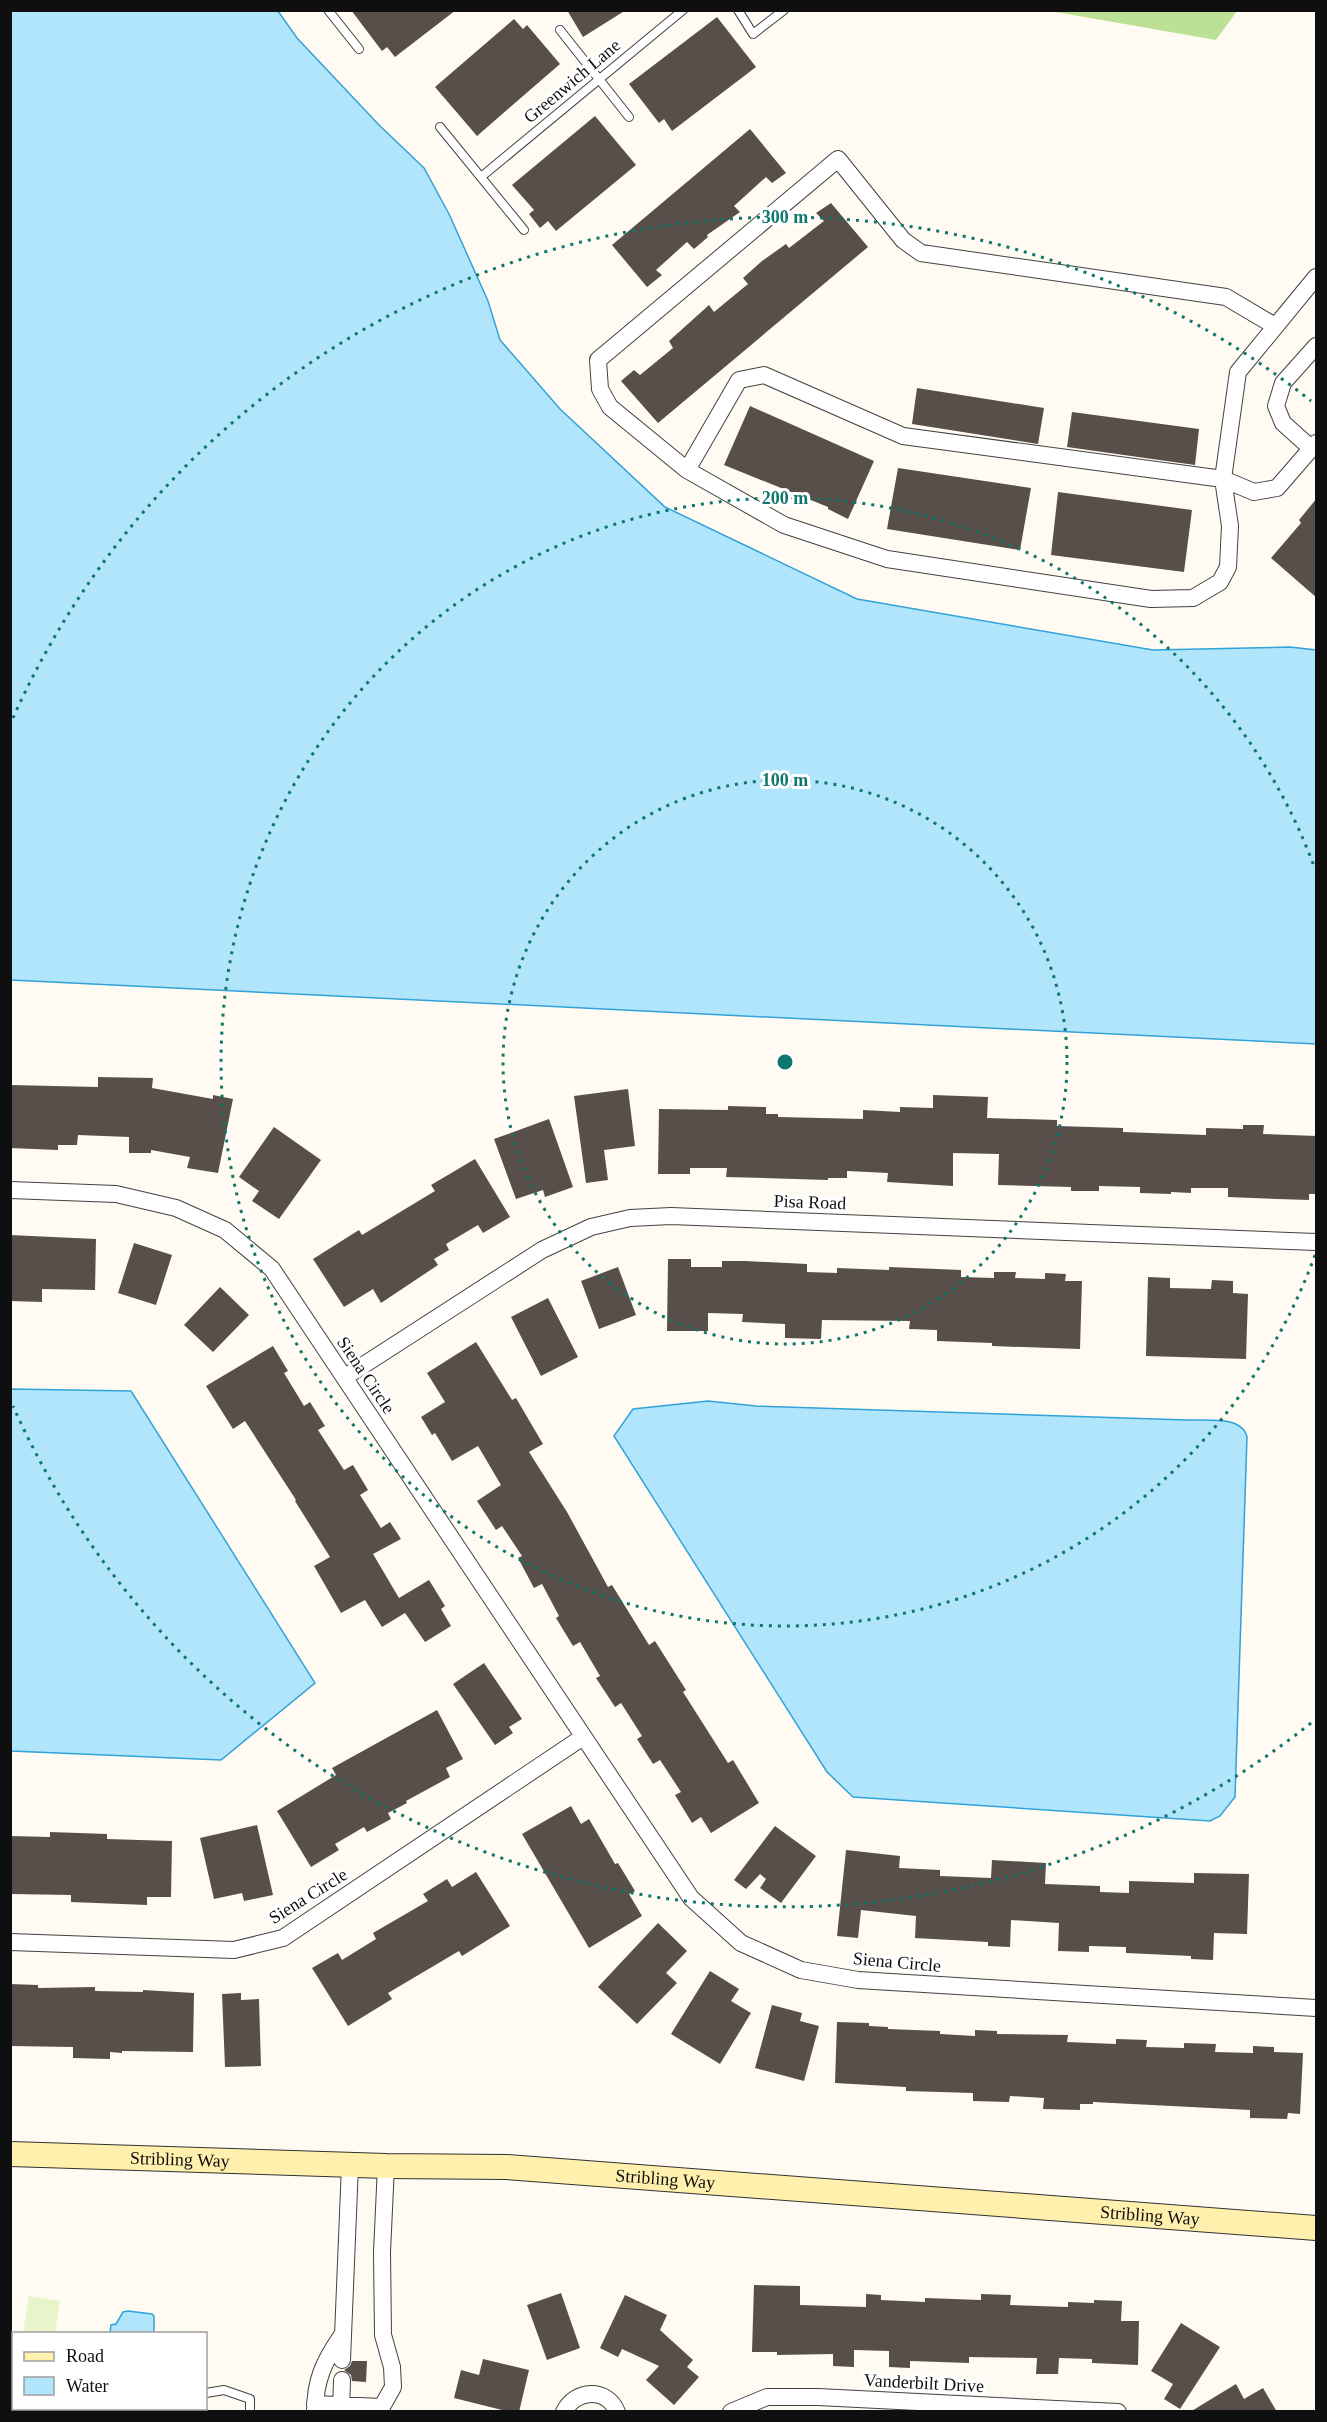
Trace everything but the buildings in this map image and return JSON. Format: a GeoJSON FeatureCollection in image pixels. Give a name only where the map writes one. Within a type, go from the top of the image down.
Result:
{"type":"FeatureCollection","features":[{"type":"Feature","properties":{"kind":"street"},"geometry":{"type":"LineString","coordinates":[[1275,326],[1226,297],[921,253],[903,240],[838,159],[598,360],[600,389],[610,407],[687,470],[784,525],[886,559],[1151,599],[1193,598],[1220,582],[1228,567],[1230,526],[1223,479],[1238,372],[1317,277]]}},
{"type":"Feature","properties":{"kind":"street"},"geometry":{"type":"LineString","coordinates":[[687,470],[739,380],[764,375],[903,436],[1223,479],[1254,492],[1277,488],[1314,446],[1283,423],[1276,406],[1283,383],[1317,346]]}},
{"type":"Feature","properties":{"kind":"street","name":"Siena Circle"},"geometry":{"type":"LineString","coordinates":[[10,1190],[116,1194],[176,1208],[225,1230],[272,1269],[691,1898],[741,1942],[801,1970],[858,1980],[1317,2008]]}},
{"type":"Feature","properties":{"kind":"street","name":"Pisa Road"},"geometry":{"type":"LineString","coordinates":[[345,1377],[542,1250],[591,1227],[630,1218],[671,1216],[1317,1242]]}},
{"type":"Feature","properties":{"kind":"street","name":"Siena Circle"},"geometry":{"type":"LineString","coordinates":[[10,1942],[234,1950],[283,1938],[583,1737]]}},
{"type":"Feature","properties":{"kind":"street","name":"Stribling Way"},"geometry":{"type":"LineString","coordinates":[[10,2154],[386,2166],[506,2167],[1317,2228]]}},
{"type":"Feature","properties":{"kind":"street"},"geometry":{"type":"LineString","coordinates":[[342,2360],[350,2165]]}},
{"type":"Feature","properties":{"kind":"street"},"geometry":{"type":"LineString","coordinates":[[342,2335],[325,2359],[315,2408],[380,2410],[393,2387],[392,2367],[383,2335],[382,2252],[386,2166]]}},
{"type":"Feature","properties":{"kind":"street"},"geometry":{"type":"LineString","coordinates":[[341,2409],[342,2380]]}},
{"type":"Feature","properties":{"kind":"street"},"geometry":{"type":"LineString","coordinates":[[564,2412],[576,2397],[594,2393],[610,2401],[617,2412]]}},
{"type":"Feature","properties":{"kind":"street","name":"Vanderbilt Drive"},"geometry":{"type":"LineString","coordinates":[[731,2412],[767,2397],[818,2397],[1118,2412]]}},
{"type":"Feature","properties":{"kind":"lane"},"geometry":{"type":"LineString","coordinates":[[328,10],[359,49]]}},
{"type":"Feature","properties":{"kind":"lane","name":"Greenwich Lane"},"geometry":{"type":"LineString","coordinates":[[481,177],[683,10]]}},
{"type":"Feature","properties":{"kind":"lane"},"geometry":{"type":"LineString","coordinates":[[738,10],[753,34],[784,10]]}},
{"type":"Feature","properties":{"kind":"lane"},"geometry":{"type":"LineString","coordinates":[[560,30],[629,117]]}},
{"type":"Feature","properties":{"kind":"lane"},"geometry":{"type":"LineString","coordinates":[[440,127],[524,230]]}},
{"type":"Feature","properties":{"kind":"lane"},"geometry":{"type":"LineString","coordinates":[[207,2393],[224,2390],[250,2399],[250,2412]]}},
{"type":"Feature","properties":{"kind":"green space"},"geometry":{"type":"Polygon","coordinates":[[[1050,11],[1237,11],[1216,40],[1050,11]]]}},
{"type":"Feature","properties":{"kind":"green space"},"geometry":{"type":"Polygon","coordinates":[[[29,2296],[60,2301],[55,2332],[23,2332],[29,2296]]]}},
{"type":"Feature","properties":{"kind":"water"},"geometry":{"type":"Polygon","coordinates":[[[11,10],[278,11],[297,38],[379,125],[424,168],[449,214],[488,301],[500,340],[560,409],[665,507],[857,599],[1153,650],[1290,647],[1316,650],[1316,1044],[11,980],[11,10]]]}},
{"type":"Feature","properties":{"kind":"water"},"geometry":{"type":"Polygon","coordinates":[[[11,1389],[131,1391],[315,1683],[221,1760],[11,1751],[11,1389]]]}},
{"type":"Feature","properties":{"kind":"water"},"geometry":{"type":"Polygon","coordinates":[[[708,1401],[756,1406],[1213,1420],[1238,1425],[1247,1437],[1235,1797],[1220,1816],[1210,1821],[853,1797],[827,1772],[614,1436],[633,1409],[708,1401]]]}},
{"type":"Feature","properties":{"kind":"water"},"geometry":{"type":"Polygon","coordinates":[[[123,2312],[152,2314],[154,2332],[110,2332],[111,2325],[116,2324],[123,2312]]]}}]}
